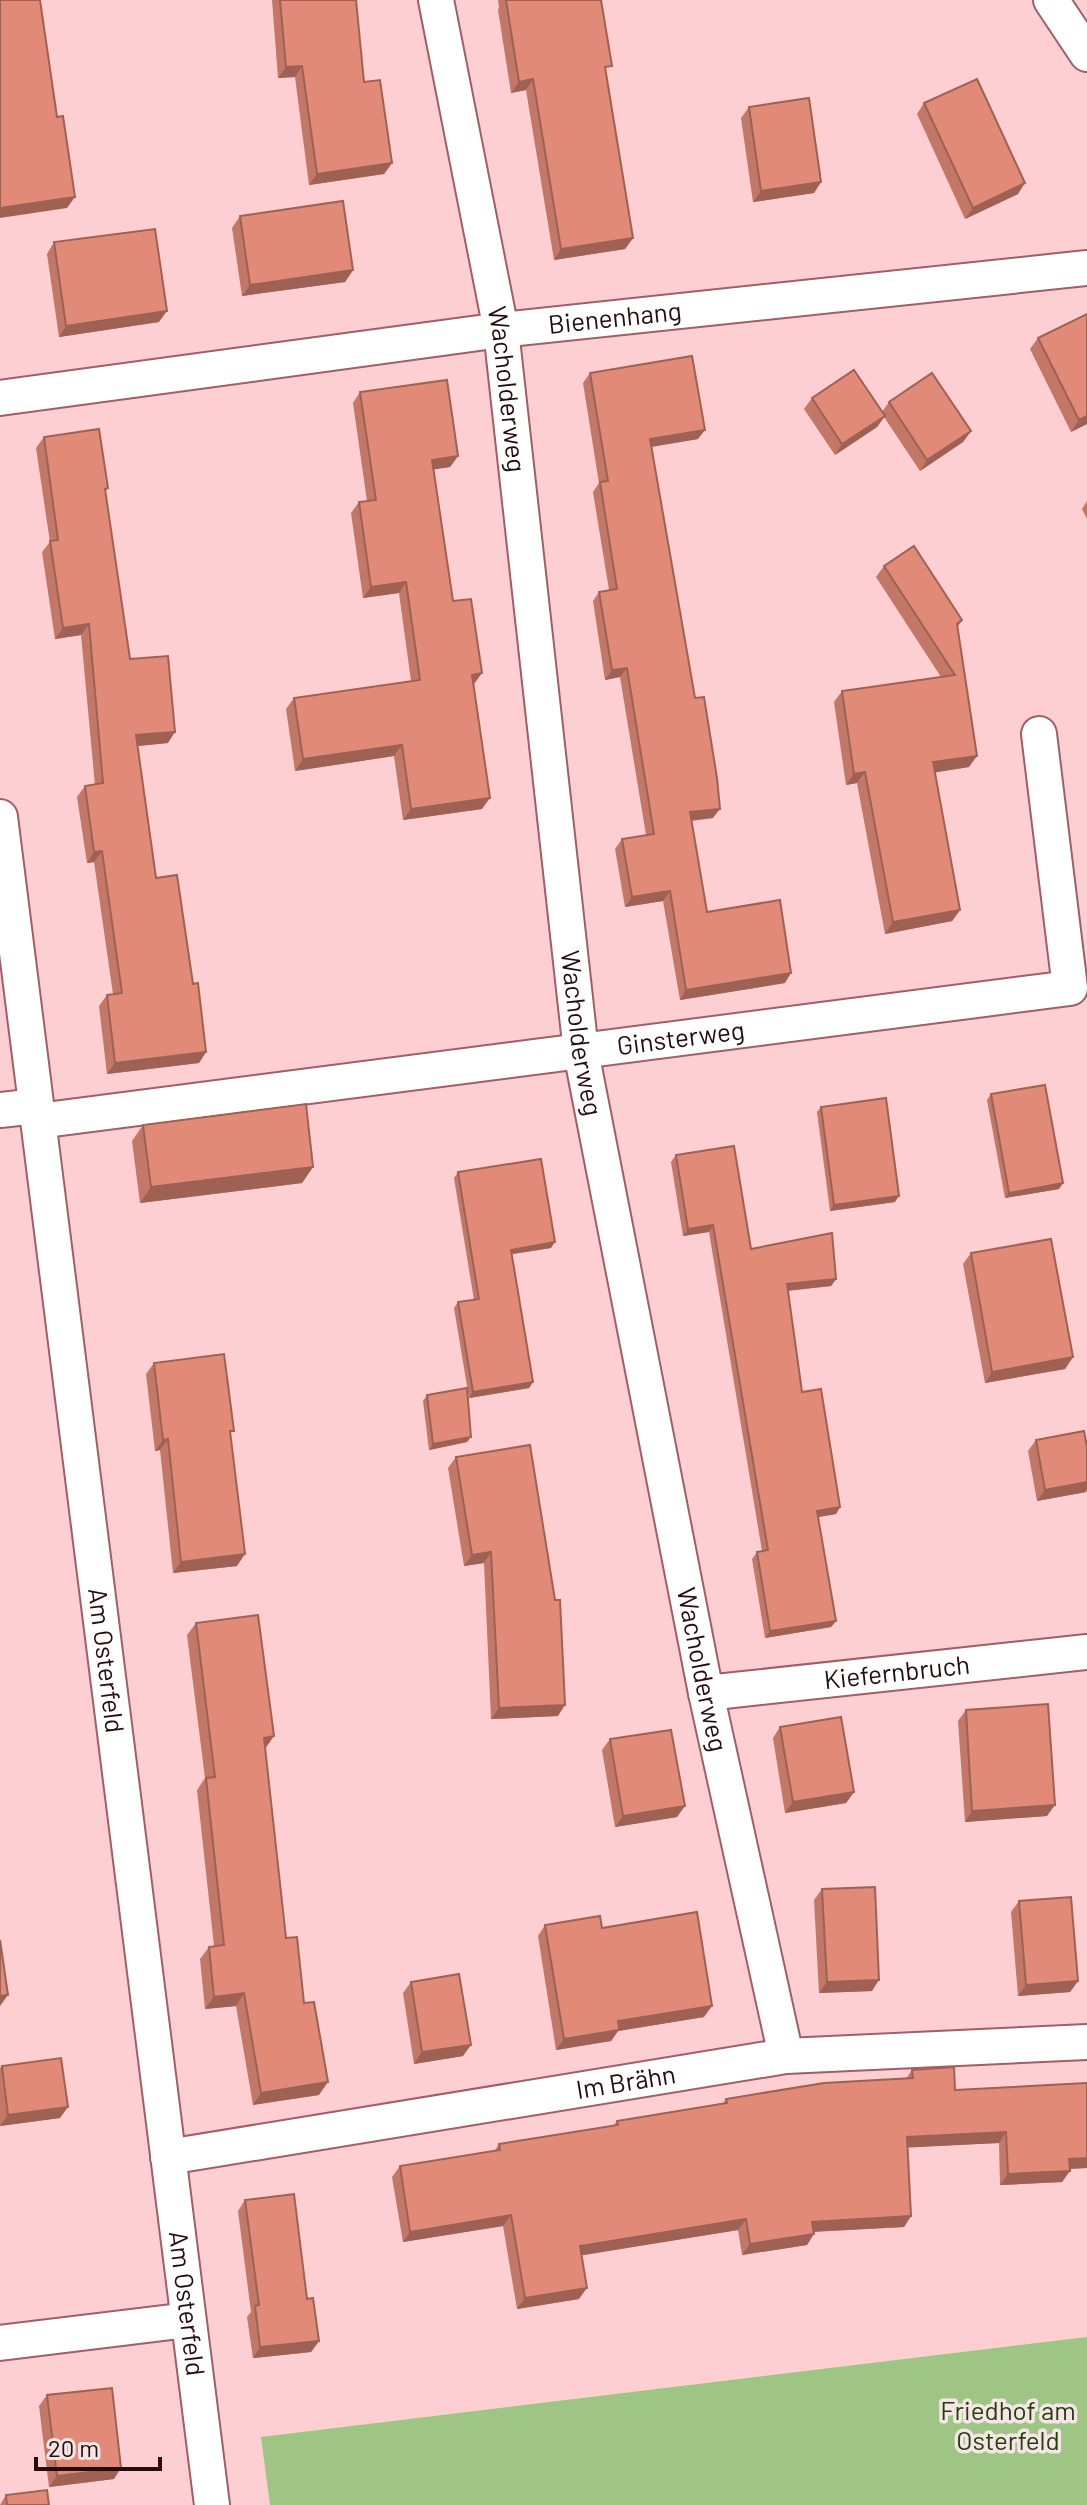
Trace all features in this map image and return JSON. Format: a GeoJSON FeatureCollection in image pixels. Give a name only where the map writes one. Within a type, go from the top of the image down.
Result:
{"type":"FeatureCollection","features":[{"type":"Feature","properties":{"kind":"street","name":"Wacholderweg"},"geometry":{"type":"LineString","coordinates":[[436,0],[501,330],[581,1052],[706,1693],[786,2056]]}},
{"type":"Feature","properties":{"kind":"street"},"geometry":{"type":"LineString","coordinates":[[1051,0],[1087,54]]}},
{"type":"Feature","properties":{"kind":"street","name":"Bienenhang"},"geometry":{"type":"LineString","coordinates":[[0,398],[501,330],[1087,268]]}},
{"type":"Feature","properties":{"kind":"street","name":"Ginsterweg"},"geometry":{"type":"LineString","coordinates":[[0,1110],[37,1114],[581,1052],[1070,988],[1039,734]]}},
{"type":"Feature","properties":{"kind":"street","name":"Am Osterfeld"},"geometry":{"type":"LineString","coordinates":[[0,817],[212,2505]]}},
{"type":"Feature","properties":{"kind":"street","name":"Kiefernbruch"},"geometry":{"type":"LineString","coordinates":[[706,1693],[1087,1652]]}},
{"type":"Feature","properties":{"kind":"street","name":"Im Brähn"},"geometry":{"type":"LineString","coordinates":[[168,2157],[786,2056],[1087,2042]]}},
{"type":"Feature","properties":{"kind":"street"},"geometry":{"type":"LineString","coordinates":[[0,2343],[188,2320]]}},
{"type":"Feature","properties":{"kind":"green space","name":"Friedhof am Osterfeld"},"geometry":{"type":"Polygon","coordinates":[[[1087,2337],[1087,2505],[270,2505],[261,2437],[1087,2337]]]}},
{"type":"Feature","properties":{"kind":"building"},"geometry":{"type":"Polygon","coordinates":[[[0,0],[40,0],[57,117],[63,116],[75,197],[0,208],[0,0]]]}},
{"type":"Feature","properties":{"kind":"building"},"geometry":{"type":"Polygon","coordinates":[[[280,0],[356,0],[364,82],[380,80],[392,163],[317,174],[302,66],[286,67],[280,0]]]}},
{"type":"Feature","properties":{"kind":"building"},"geometry":{"type":"Polygon","coordinates":[[[506,0],[601,0],[612,66],[605,67],[633,238],[561,249],[533,79],[519,82],[506,0]]]}},
{"type":"Feature","properties":{"kind":"building"},"geometry":{"type":"Polygon","coordinates":[[[977,79],[1025,183],[973,208],[924,103],[977,79]]]}},
{"type":"Feature","properties":{"kind":"building"},"geometry":{"type":"Polygon","coordinates":[[[809,98],[821,182],[761,191],[749,107],[809,98]]]}},
{"type":"Feature","properties":{"kind":"building"},"geometry":{"type":"Polygon","coordinates":[[[343,201],[353,270],[250,285],[240,216],[343,201]]]}},
{"type":"Feature","properties":{"kind":"building"},"geometry":{"type":"Polygon","coordinates":[[[155,229],[167,311],[66,326],[54,242],[155,229]]]}},
{"type":"Feature","properties":{"kind":"building"},"geometry":{"type":"Polygon","coordinates":[[[1087,314],[1087,416],[1079,420],[1038,338],[1087,314]]]}},
{"type":"Feature","properties":{"kind":"building"},"geometry":{"type":"Polygon","coordinates":[[[692,356],[705,430],[650,439],[695,698],[704,697],[717,778],[720,809],[690,812],[707,912],[780,900],[791,973],[686,990],[670,891],[632,897],[622,839],[654,834],[627,668],[612,670],[599,592],[617,589],[600,482],[608,481],[590,373],[692,356]]]}},
{"type":"Feature","properties":{"kind":"building"},"geometry":{"type":"Polygon","coordinates":[[[854,370],[885,416],[842,444],[812,398],[854,370]]]}},
{"type":"Feature","properties":{"kind":"building"},"geometry":{"type":"Polygon","coordinates":[[[932,373],[971,431],[927,460],[889,402],[932,373]]]}},
{"type":"Feature","properties":{"kind":"building"},"geometry":{"type":"Polygon","coordinates":[[[447,380],[458,456],[432,460],[453,601],[471,599],[482,673],[472,675],[490,798],[411,809],[402,745],[303,759],[294,698],[420,680],[406,582],[371,587],[359,502],[376,500],[360,392],[447,380]]]}},
{"type":"Feature","properties":{"kind":"building"},"geometry":{"type":"Polygon","coordinates":[[[99,429],[130,659],[168,656],[175,732],[136,735],[156,878],[177,875],[193,984],[198,983],[206,1052],[115,1063],[107,995],[122,993],[102,851],[94,852],[85,786],[103,783],[89,624],[63,628],[50,541],[58,540],[44,437],[99,429]]]}},
{"type":"Feature","properties":{"kind":"building"},"geometry":{"type":"Polygon","coordinates":[[[914,546],[962,620],[957,624],[977,756],[933,762],[960,910],[893,922],[865,772],[854,774],[842,691],[955,675],[884,566],[914,546]]]}},
{"type":"Feature","properties":{"kind":"building"},"geometry":{"type":"Polygon","coordinates":[[[1045,1085],[1063,1183],[1009,1193],[991,1094],[1045,1085]]]}},
{"type":"Feature","properties":{"kind":"building"},"geometry":{"type":"Polygon","coordinates":[[[886,1098],[899,1196],[834,1205],[821,1107],[886,1098]]]}},
{"type":"Feature","properties":{"kind":"building"},"geometry":{"type":"Polygon","coordinates":[[[306,1104],[313,1167],[151,1187],[143,1125],[306,1104]]]}},
{"type":"Feature","properties":{"kind":"building"},"geometry":{"type":"Polygon","coordinates":[[[734,1146],[751,1249],[832,1233],[836,1279],[787,1284],[802,1392],[821,1389],[840,1507],[817,1511],[836,1621],[770,1631],[757,1552],[768,1550],[713,1225],[688,1229],[676,1155],[734,1146]]]}},
{"type":"Feature","properties":{"kind":"building"},"geometry":{"type":"Polygon","coordinates":[[[541,1159],[555,1242],[511,1250],[533,1382],[473,1392],[458,1302],[479,1299],[458,1172],[541,1159]]]}},
{"type":"Feature","properties":{"kind":"building"},"geometry":{"type":"Polygon","coordinates":[[[1051,1239],[1073,1357],[992,1372],[971,1253],[1051,1239]]]}},
{"type":"Feature","properties":{"kind":"building"},"geometry":{"type":"Polygon","coordinates":[[[224,1354],[245,1554],[181,1562],[168,1439],[163,1440],[154,1363],[224,1354]]]}},
{"type":"Feature","properties":{"kind":"building"},"geometry":{"type":"Polygon","coordinates":[[[467,1388],[471,1437],[433,1444],[427,1395],[467,1388]]]}},
{"type":"Feature","properties":{"kind":"building"},"geometry":{"type":"Polygon","coordinates":[[[1084,1431],[1087,1482],[1045,1490],[1036,1440],[1084,1431]]]}},
{"type":"Feature","properties":{"kind":"building"},"geometry":{"type":"Polygon","coordinates":[[[530,1445],[555,1600],[560,1600],[565,1705],[499,1708],[491,1552],[472,1555],[456,1457],[530,1445]]]}},
{"type":"Feature","properties":{"kind":"building"},"geometry":{"type":"Polygon","coordinates":[[[258,1615],[274,1736],[264,1738],[286,1938],[297,1937],[304,2003],[314,2002],[328,2082],[261,2093],[244,1993],[214,1997],[209,1947],[224,1945],[206,1778],[215,1777],[196,1623],[258,1615]]]}},
{"type":"Feature","properties":{"kind":"building"},"geometry":{"type":"Polygon","coordinates":[[[1048,1704],[1055,1805],[972,1811],[966,1710],[1048,1704]]]}},
{"type":"Feature","properties":{"kind":"building"},"geometry":{"type":"Polygon","coordinates":[[[841,1717],[854,1792],[793,1802],[780,1727],[841,1717]]]}},
{"type":"Feature","properties":{"kind":"building"},"geometry":{"type":"Polygon","coordinates":[[[671,1730],[685,1806],[623,1816],[610,1739],[671,1730]]]}},
{"type":"Feature","properties":{"kind":"building"},"geometry":{"type":"Polygon","coordinates":[[[875,1887],[879,1980],[827,1982],[822,1889],[875,1887]]]}},
{"type":"Feature","properties":{"kind":"building"},"geometry":{"type":"Polygon","coordinates":[[[1071,1897],[1078,1981],[1026,1985],[1019,1901],[1071,1897]]]}},
{"type":"Feature","properties":{"kind":"building"},"geometry":{"type":"Polygon","coordinates":[[[697,1912],[712,2006],[618,2021],[619,2030],[564,2039],[545,1925],[600,1916],[602,1928],[697,1912]]]}},
{"type":"Feature","properties":{"kind":"building"},"geometry":{"type":"Polygon","coordinates":[[[0,1940],[8,1995],[0,1996],[0,1940]]]}},
{"type":"Feature","properties":{"kind":"building"},"geometry":{"type":"Polygon","coordinates":[[[459,1974],[471,2045],[422,2052],[411,1982],[459,1974]]]}},
{"type":"Feature","properties":{"kind":"building"},"geometry":{"type":"Polygon","coordinates":[[[61,2058],[68,2107],[8,2115],[2,2066],[61,2058]]]}},
{"type":"Feature","properties":{"kind":"building"},"geometry":{"type":"Polygon","coordinates":[[[954,2067],[955,2090],[1087,2083],[1087,2158],[1069,2159],[1070,2171],[1008,2174],[1006,2132],[907,2137],[911,2216],[812,2222],[814,2234],[750,2244],[746,2219],[580,2246],[587,2288],[525,2298],[511,2215],[410,2232],[400,2166],[500,2150],[499,2144],[618,2125],[617,2121],[727,2103],[726,2099],[824,2083],[913,2078],[912,2070],[954,2067]]]}},
{"type":"Feature","properties":{"kind":"building"},"geometry":{"type":"Polygon","coordinates":[[[294,2194],[307,2299],[313,2298],[319,2341],[260,2347],[255,2306],[259,2305],[245,2200],[294,2194]]]}},
{"type":"Feature","properties":{"kind":"building"},"geometry":{"type":"Polygon","coordinates":[[[112,2388],[121,2468],[57,2476],[47,2395],[112,2388]]]}},
{"type":"Feature","properties":{"kind":"building"},"geometry":{"type":"Polygon","coordinates":[[[47,2490],[49,2505],[7,2505],[6,2495],[47,2490]]]}}]}
